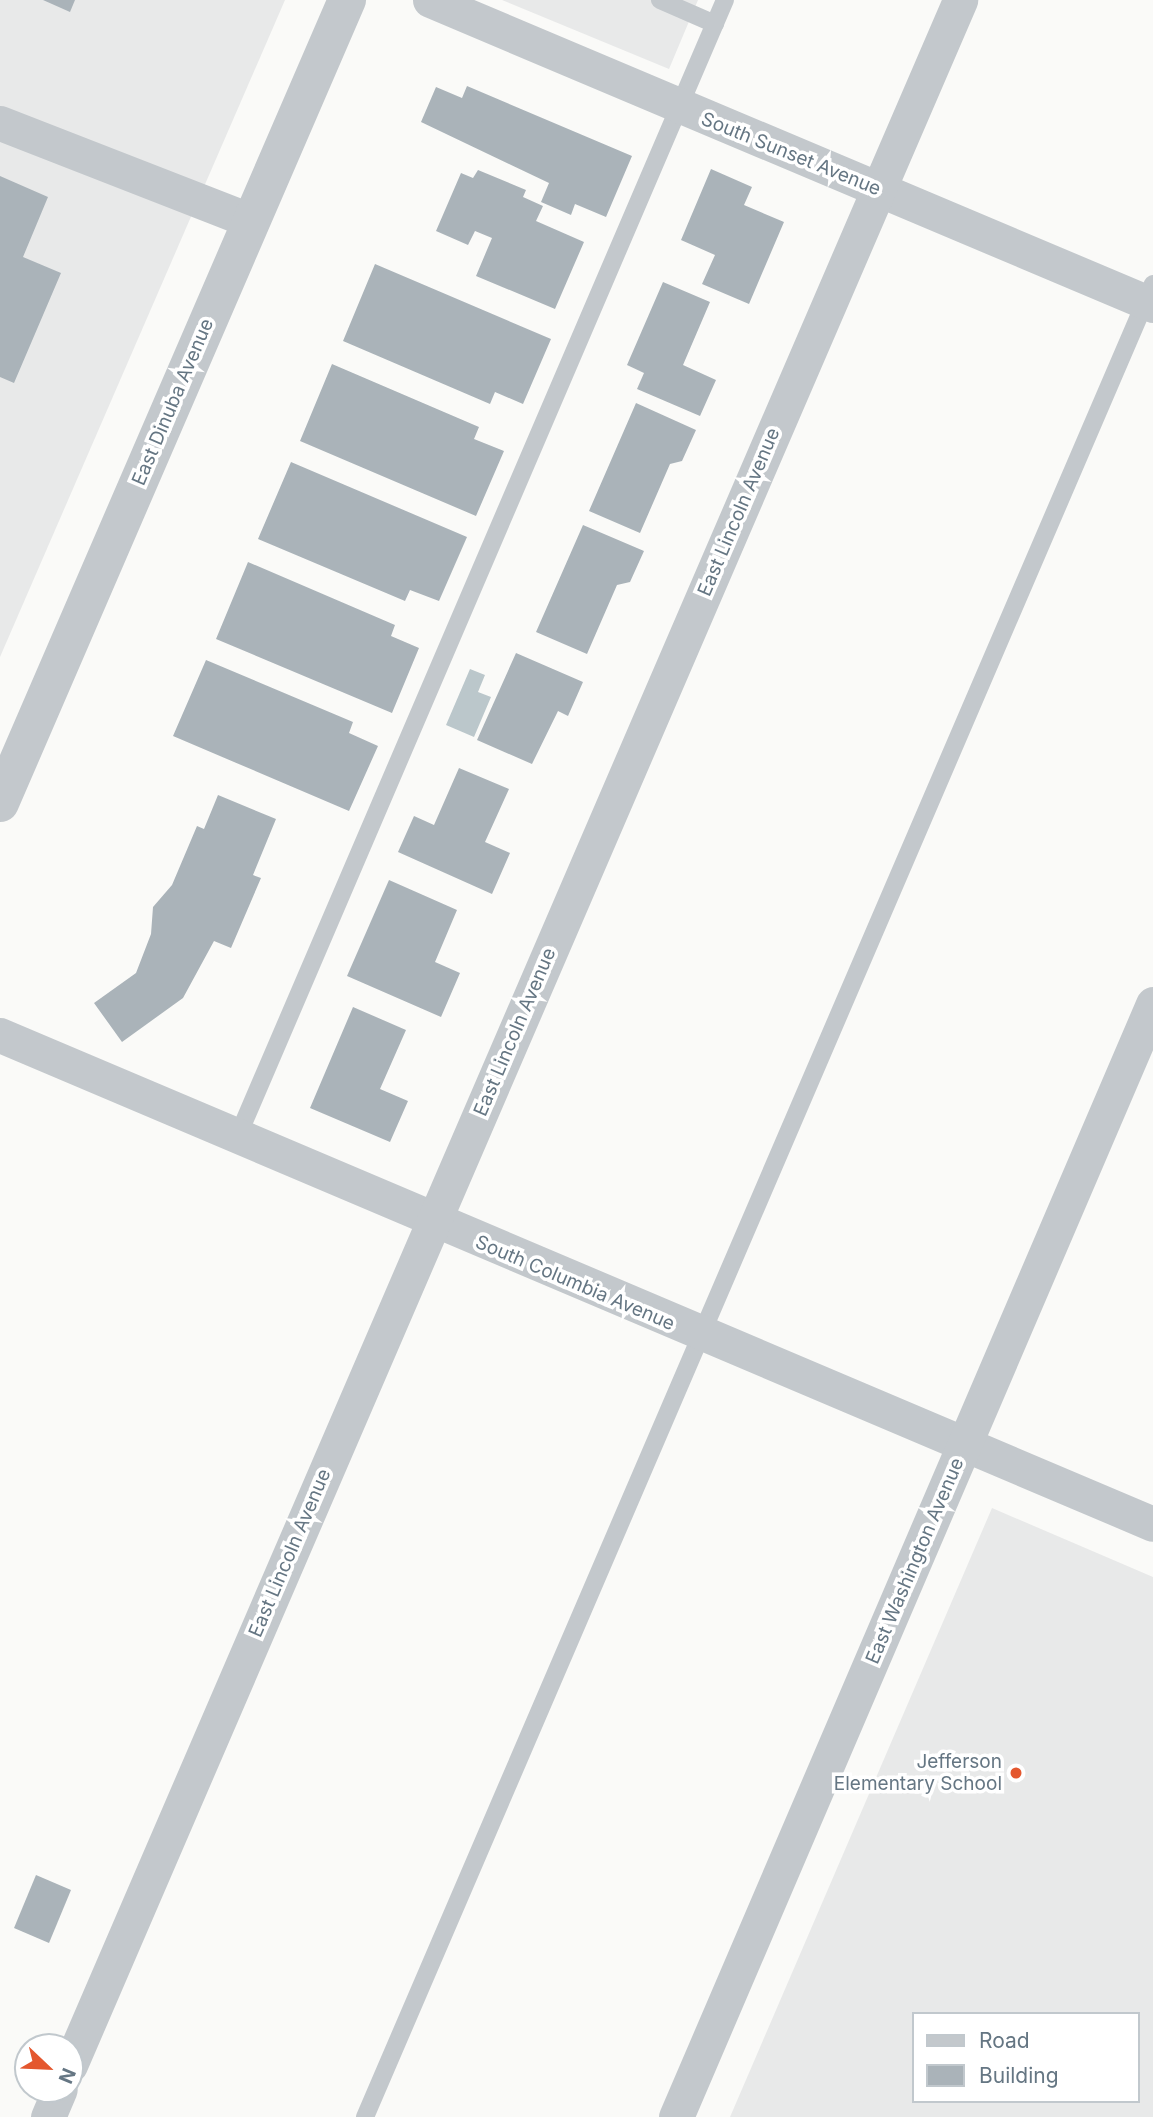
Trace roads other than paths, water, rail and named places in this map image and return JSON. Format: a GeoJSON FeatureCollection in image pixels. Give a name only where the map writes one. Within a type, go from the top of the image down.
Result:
{"type":"FeatureCollection","features":[{"type":"Feature","properties":{"kind":"street","name":"East Dinuba Avenue"},"geometry":{"type":"LineString","coordinates":[[0,803],[347,0]]}},
{"type":"Feature","properties":{"kind":"street","name":"South Sunset Avenue"},"geometry":{"type":"LineString","coordinates":[[430,0],[679,108],[878,190],[1151,297]]}},
{"type":"Feature","properties":{"kind":"street","name":"East Lincoln Avenue"},"geometry":{"type":"LineString","coordinates":[[84,2033],[960,0]]}},
{"type":"Feature","properties":{"kind":"street"},"geometry":{"type":"LineString","coordinates":[[0,123],[251,221]]}},
{"type":"Feature","properties":{"kind":"street","name":"East Washington Avenue"},"geometry":{"type":"LineString","coordinates":[[676,2117],[1153,1004]]}},
{"type":"Feature","properties":{"kind":"street","name":"South Columbia Avenue"},"geometry":{"type":"LineString","coordinates":[[0,1035],[432,1224],[1153,1524]]}},
{"type":"Feature","properties":{"kind":"lane"},"geometry":{"type":"LineString","coordinates":[[660,0],[715,24]]}},
{"type":"Feature","properties":{"kind":"lane"},"geometry":{"type":"LineString","coordinates":[[237,1138],[725,0]]}},
{"type":"Feature","properties":{"kind":"lane"},"geometry":{"type":"LineString","coordinates":[[365,2117],[705,1337],[1151,297]]}},
{"type":"Feature","properties":{"kind":"place","name":"Jefferson Elementary School"},"geometry":{"type":"Point","coordinates":[1016,1773]}}]}
